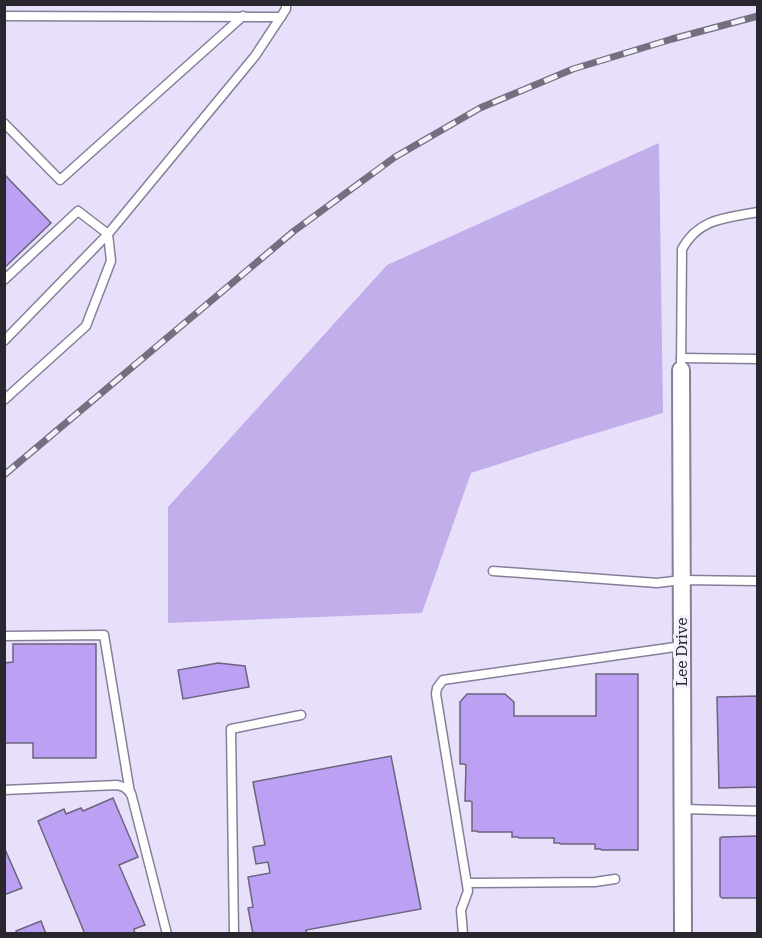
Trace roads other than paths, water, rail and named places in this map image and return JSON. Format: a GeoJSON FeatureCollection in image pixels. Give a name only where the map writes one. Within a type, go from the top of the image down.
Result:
{"type":"FeatureCollection","features":[{"type":"Feature","properties":{"kind":"street","name":"Lee Drive"},"geometry":{"type":"LineString","coordinates":[[681,364],[683,933]]}},
{"type":"Feature","properties":{"kind":"lane"},"geometry":{"type":"LineString","coordinates":[[4,341],[108,234],[255,56],[286,9],[286,4]]}},
{"type":"Feature","properties":{"kind":"lane"},"geometry":{"type":"LineString","coordinates":[[4,16],[281,17]]}},
{"type":"Feature","properties":{"kind":"lane"},"geometry":{"type":"LineString","coordinates":[[4,123],[60,180],[243,16]]}},
{"type":"Feature","properties":{"kind":"lane"},"geometry":{"type":"LineString","coordinates":[[4,280],[78,210],[108,234],[111,261],[86,326],[4,400]]}},
{"type":"Feature","properties":{"kind":"lane"},"geometry":{"type":"LineString","coordinates":[[758,212],[717,220],[698,228],[687,239],[682,249],[681,364],[758,358]]}},
{"type":"Feature","properties":{"kind":"lane"},"geometry":{"type":"LineString","coordinates":[[493,571],[657,582],[758,580]]}},
{"type":"Feature","properties":{"kind":"lane"},"geometry":{"type":"LineString","coordinates":[[4,636],[104,635],[130,793],[167,933]]}},
{"type":"Feature","properties":{"kind":"lane"},"geometry":{"type":"LineString","coordinates":[[463,933],[461,910],[468,891],[436,694],[443,680],[682,646]]}},
{"type":"Feature","properties":{"kind":"lane"},"geometry":{"type":"LineString","coordinates":[[234,933],[231,729],[301,715]]}},
{"type":"Feature","properties":{"kind":"lane"},"geometry":{"type":"LineString","coordinates":[[4,790],[117,785],[124,787],[130,793]]}},
{"type":"Feature","properties":{"kind":"lane"},"geometry":{"type":"LineString","coordinates":[[682,809],[758,811]]}},
{"type":"Feature","properties":{"kind":"lane"},"geometry":{"type":"LineString","coordinates":[[466,883],[595,882],[615,879]]}},
{"type":"Feature","properties":{"kind":"railway"},"geometry":{"type":"LineString","coordinates":[[4,475],[294,231],[395,157],[480,108],[573,69],[758,16]]}}]}
